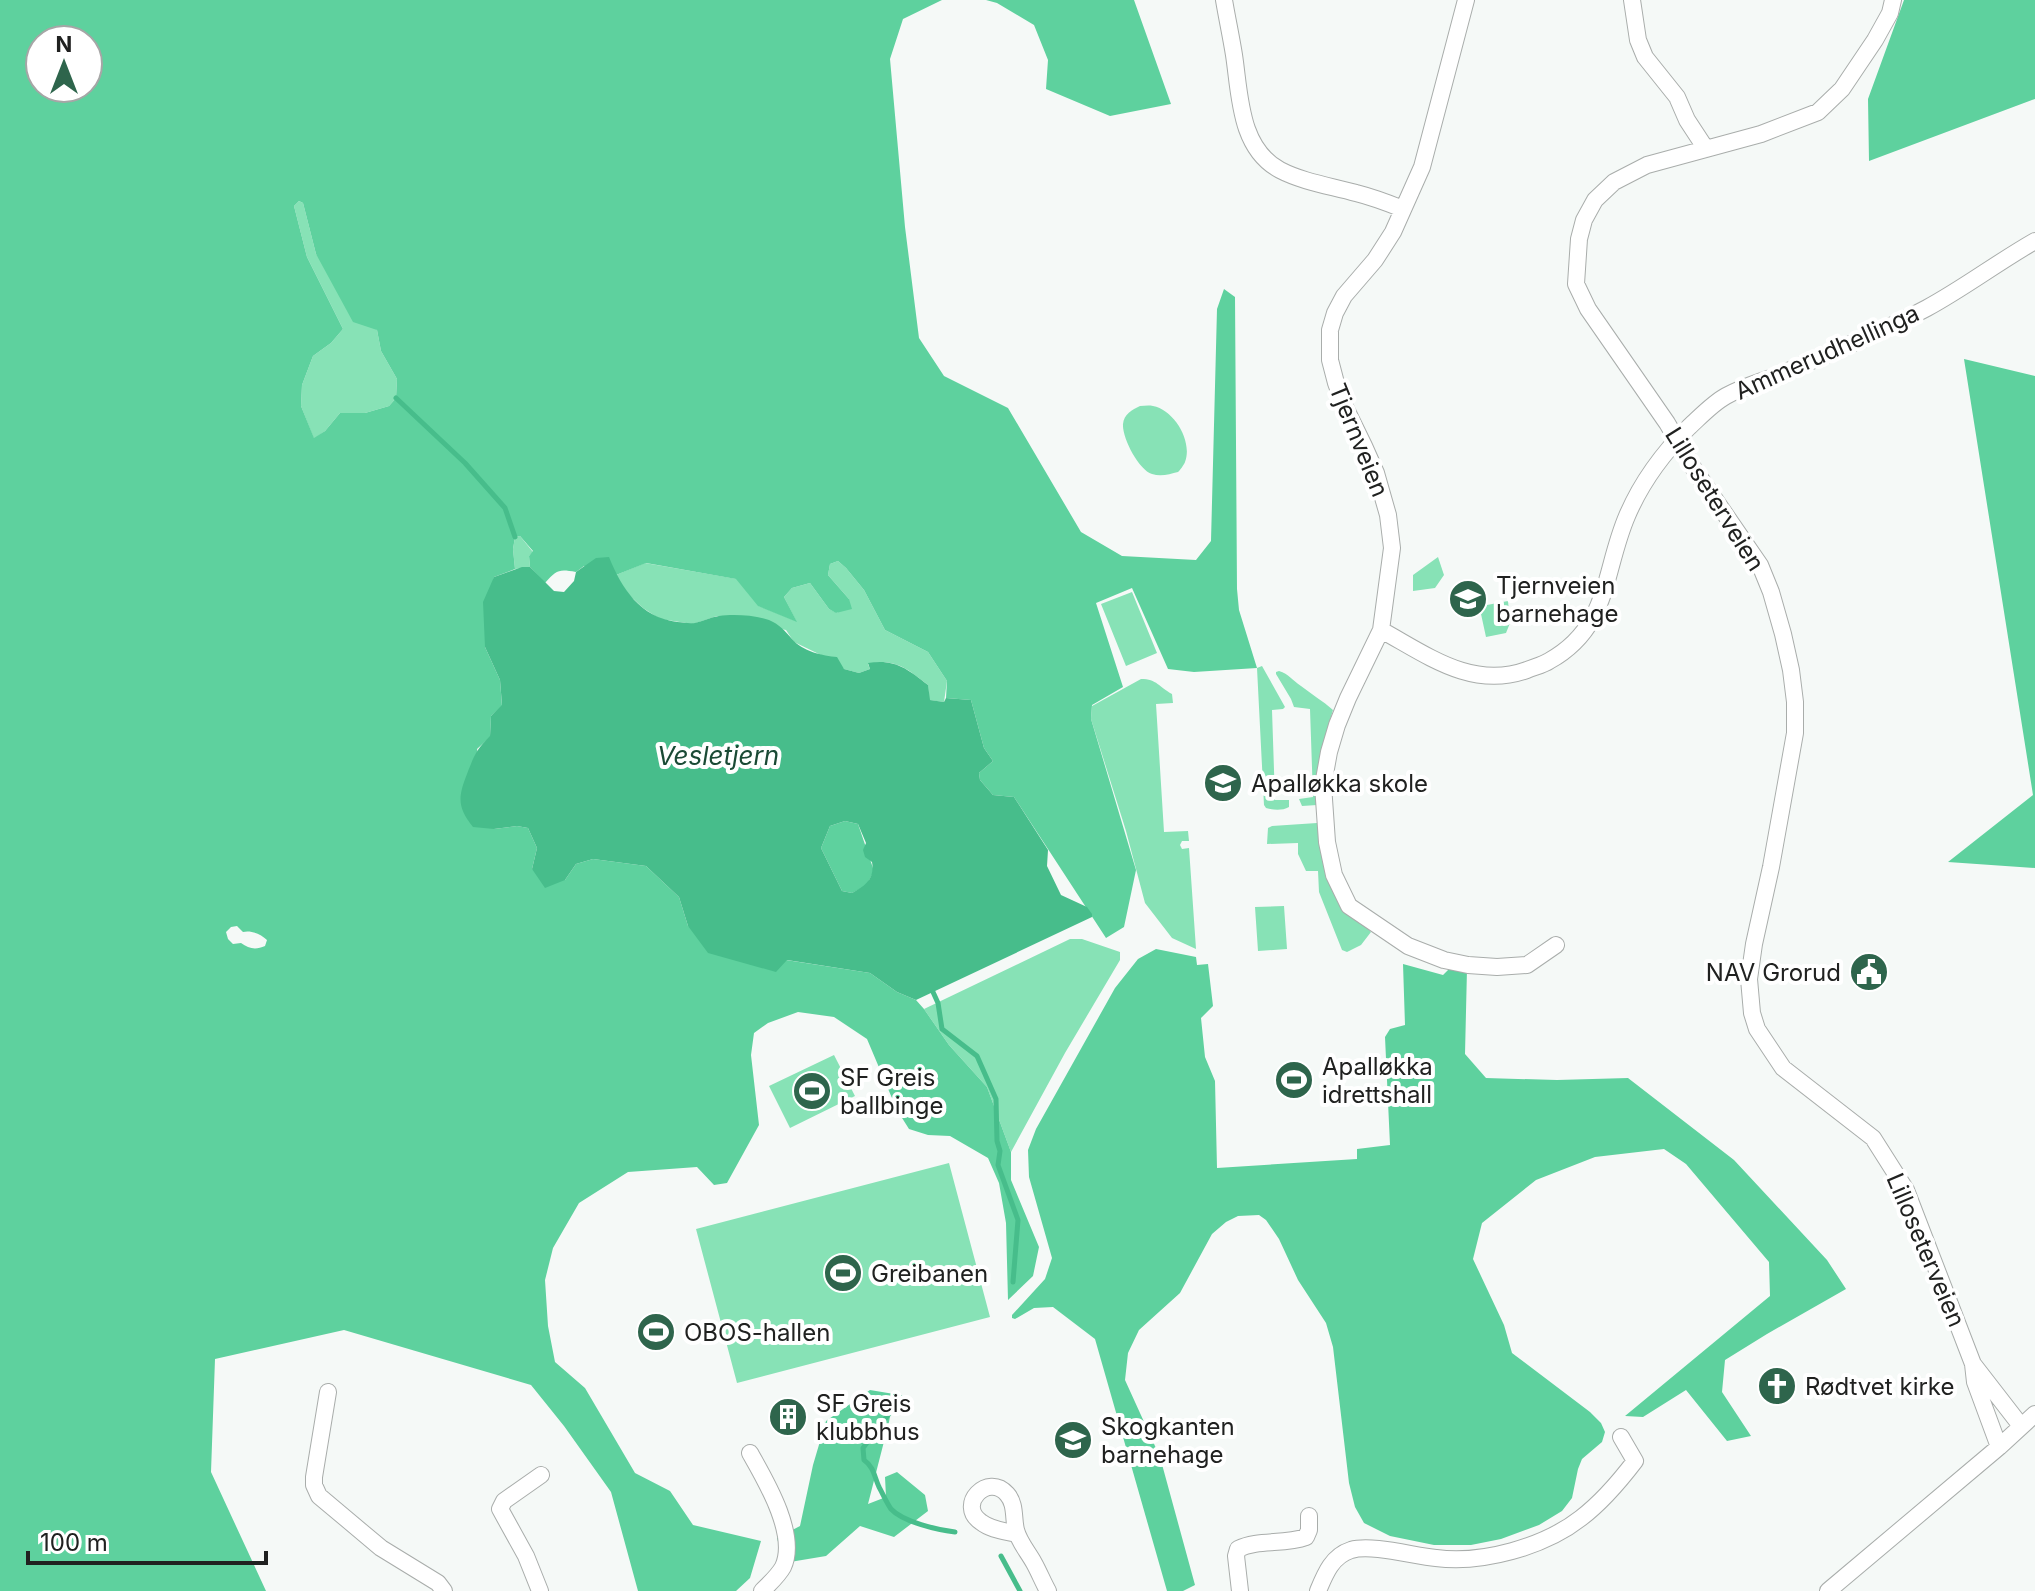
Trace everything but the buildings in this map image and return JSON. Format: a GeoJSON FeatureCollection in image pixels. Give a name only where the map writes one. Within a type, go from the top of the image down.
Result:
{"type":"FeatureCollection","features":[{"type":"Feature","properties":{"kind":"street"},"geometry":{"type":"LineString","coordinates":[[1224,0],[1241,110],[1247,131],[1264,157],[1276,168],[1303,179],[1403,209]]}},
{"type":"Feature","properties":{"kind":"street","name":"Tjernveien"},"geometry":{"type":"LineString","coordinates":[[1466,0],[1422,167],[1393,232],[1375,260],[1344,296],[1333,322],[1329,346],[1330,360],[1344,405],[1376,473],[1391,527],[1392,548],[1381,630],[1337,725],[1329,752],[1323,785],[1327,842],[1334,875],[1349,906],[1408,946],[1444,960],[1497,967],[1527,965],[1556,945]]}},
{"type":"Feature","properties":{"kind":"street"},"geometry":{"type":"LineString","coordinates":[[1632,0],[1638,40],[1645,57],[1677,97],[1687,120],[1706,149]]}},
{"type":"Feature","properties":{"kind":"street","name":"Lilloseterveien"},"geometry":{"type":"LineString","coordinates":[[1893,0],[1890,13],[1875,40],[1842,89],[1818,112],[1761,134],[1647,165],[1614,182],[1595,200],[1584,220],[1579,239],[1576,284],[1588,309],[1760,565],[1783,634],[1795,702],[1795,733],[1749,979],[1752,1013],[1757,1029],[1783,1068],[1873,1138],[1906,1189],[1973,1364],[1975,1382],[1999,1447]]}},
{"type":"Feature","properties":{"kind":"street","name":"Ammerudhellinga"},"geometry":{"type":"LineString","coordinates":[[1381,630],[1444,665],[1465,673],[1500,677],[1548,663],[1577,642],[1592,622],[1604,593],[1625,519],[1639,489],[1692,424],[1725,396],[1927,308],[2035,241]]}},
{"type":"Feature","properties":{"kind":"street","name":"Lilloseterveien"},"geometry":{"type":"LineString","coordinates":[[1973,1364],[2021,1426]]}},
{"type":"Feature","properties":{"kind":"street"},"geometry":{"type":"LineString","coordinates":[[328,1392],[314,1477],[319,1496],[381,1548],[438,1583],[444,1591]]}},
{"type":"Feature","properties":{"kind":"street"},"geometry":{"type":"LineString","coordinates":[[1828,1591],[2035,1414]]}},
{"type":"Feature","properties":{"kind":"street"},"geometry":{"type":"LineString","coordinates":[[1318,1591],[1334,1560],[1350,1550],[1371,1549],[1438,1559],[1473,1560],[1512,1550],[1561,1531],[1599,1503],[1635,1461],[1621,1437]]}},
{"type":"Feature","properties":{"kind":"street"},"geometry":{"type":"LineString","coordinates":[[750,1453],[771,1494],[786,1541],[783,1567],[762,1591]]}},
{"type":"Feature","properties":{"kind":"street"},"geometry":{"type":"LineString","coordinates":[[540,1591],[526,1556],[500,1509],[504,1501],[541,1475]]}},
{"type":"Feature","properties":{"kind":"street"},"geometry":{"type":"LineString","coordinates":[[1240,1591],[1238,1549],[1306,1537],[1309,1516]]}},
{"type":"Feature","properties":{"kind":"street"},"geometry":{"type":"LineString","coordinates":[[1017,1534],[1048,1591]]}},
{"type":"Feature","properties":{"kind":"shaded area"},"geometry":{"type":"Polygon","coordinates":[[[0,0],[942,0],[903,19],[890,59],[905,227],[919,338],[944,376],[1008,408],[1081,532],[1122,556],[1196,560],[1211,541],[1217,309],[1224,289],[1235,297],[1237,589],[1239,610],[1257,668],[1194,672],[1168,669],[1132,588],[1096,603],[1123,687],[1092,705],[1091,719],[1136,870],[1124,927],[1106,938],[1014,797],[993,795],[980,780],[979,773],[993,761],[984,748],[971,700],[946,698],[947,681],[928,652],[885,630],[864,590],[838,561],[830,564],[828,575],[849,599],[852,609],[836,613],[829,609],[810,583],[792,588],[784,597],[797,622],[758,606],[736,579],[646,563],[616,575],[584,566],[576,572],[558,572],[545,583],[530,567],[529,556],[533,551],[520,536],[515,537],[515,569],[494,577],[485,647],[500,680],[502,706],[491,716],[490,737],[477,749],[494,829],[528,828],[537,848],[532,869],[565,880],[576,864],[593,859],[646,866],[679,897],[688,926],[786,960],[870,973],[897,992],[916,1000],[949,1045],[987,1087],[1011,1152],[1011,1180],[1039,1247],[1033,1276],[1008,1300],[1006,1223],[999,1183],[988,1158],[950,1136],[928,1135],[909,1129],[897,1110],[867,1039],[834,1017],[798,1012],[768,1023],[754,1033],[751,1055],[759,1125],[727,1183],[714,1185],[697,1167],[628,1172],[579,1203],[553,1248],[545,1280],[548,1326],[555,1362],[585,1388],[635,1473],[670,1491],[693,1525],[761,1541],[750,1578],[736,1591],[638,1591],[611,1492],[531,1385],[344,1330],[215,1359],[211,1472],[266,1591],[0,1591],[0,0]],[[299,201],[294,206],[307,257],[343,329],[313,356],[302,385],[301,406],[314,438],[325,431],[340,413],[365,413],[389,406],[396,398],[397,379],[381,351],[377,330],[353,322],[316,254],[303,203],[299,201]],[[237,926],[226,932],[233,944],[241,943],[253,948],[265,946],[267,940],[262,936],[243,932],[237,926]]]}},
{"type":"Feature","properties":{"kind":"shaded area"},"geometry":{"type":"Polygon","coordinates":[[[986,0],[1134,0],[1171,104],[1110,116],[1046,89],[1048,60],[1034,25],[997,3],[986,0]]]}},
{"type":"Feature","properties":{"kind":"shaded area"},"geometry":{"type":"Polygon","coordinates":[[[1904,0],[2035,0],[2035,99],[1869,161],[1868,99],[1904,0]]]}},
{"type":"Feature","properties":{"kind":"shaded area"},"geometry":{"type":"Polygon","coordinates":[[[299,201],[303,203],[316,254],[377,330],[381,351],[397,379],[396,398],[389,406],[365,413],[340,413],[314,439],[301,406],[302,385],[313,356],[343,329],[307,257],[294,206],[299,201]]]}},
{"type":"Feature","properties":{"kind":"shaded area"},"geometry":{"type":"Polygon","coordinates":[[[1964,359],[2035,376],[2035,868],[1948,862],[2033,795],[1964,359]]]}},
{"type":"Feature","properties":{"kind":"shaded area"},"geometry":{"type":"Polygon","coordinates":[[[1140,406],[1161,409],[1180,428],[1187,454],[1178,472],[1152,474],[1132,453],[1123,424],[1127,415],[1140,406]]]}},
{"type":"Feature","properties":{"kind":"shaded area"},"geometry":{"type":"Polygon","coordinates":[[[520,536],[533,552],[529,556],[530,567],[515,569],[513,549],[515,537],[520,536]]]}},
{"type":"Feature","properties":{"kind":"shaded area"},"geometry":{"type":"Polygon","coordinates":[[[1438,557],[1444,575],[1435,588],[1413,591],[1413,575],[1438,557]]]}},
{"type":"Feature","properties":{"kind":"shaded area"},"geometry":{"type":"Polygon","coordinates":[[[838,561],[864,590],[885,630],[928,652],[947,681],[944,702],[929,700],[928,685],[901,666],[886,662],[868,664],[870,669],[859,673],[844,669],[794,642],[786,630],[717,616],[693,624],[660,619],[627,593],[616,575],[645,563],[737,579],[759,606],[796,621],[784,597],[792,588],[810,583],[829,609],[837,613],[849,599],[828,575],[830,564],[838,561]]]}},
{"type":"Feature","properties":{"kind":"shaded area"},"geometry":{"type":"Polygon","coordinates":[[[1132,592],[1157,653],[1126,666],[1101,604],[1132,592]]]}},
{"type":"Feature","properties":{"kind":"shaded area"},"geometry":{"type":"Polygon","coordinates":[[[1508,601],[1510,623],[1506,633],[1486,637],[1481,614],[1487,605],[1508,601]]]}},
{"type":"Feature","properties":{"kind":"shaded area"},"geometry":{"type":"Polygon","coordinates":[[[1262,666],[1285,707],[1272,710],[1275,800],[1289,800],[1289,807],[1280,810],[1264,805],[1257,668],[1262,666]]]}},
{"type":"Feature","properties":{"kind":"shaded area"},"geometry":{"type":"Polygon","coordinates":[[[1279,671],[1333,710],[1321,757],[1317,805],[1302,806],[1299,799],[1313,797],[1310,709],[1294,707],[1276,674],[1279,671]]]}},
{"type":"Feature","properties":{"kind":"shaded area"},"geometry":{"type":"Polygon","coordinates":[[[1141,679],[1154,682],[1172,694],[1173,703],[1156,704],[1164,832],[1188,831],[1189,841],[1182,841],[1180,845],[1182,849],[1189,848],[1196,949],[1172,938],[1145,903],[1091,719],[1092,706],[1141,679]]]}},
{"type":"Feature","properties":{"kind":"shaded area"},"geometry":{"type":"Polygon","coordinates":[[[845,821],[858,824],[874,871],[866,886],[852,893],[842,891],[821,848],[830,826],[845,821]]]}},
{"type":"Feature","properties":{"kind":"shaded area"},"geometry":{"type":"Polygon","coordinates":[[[1317,823],[1324,856],[1360,921],[1371,932],[1361,945],[1347,952],[1342,950],[1319,892],[1318,871],[1306,871],[1298,854],[1298,843],[1267,844],[1268,828],[1272,826],[1317,823]]]}},
{"type":"Feature","properties":{"kind":"shaded area"},"geometry":{"type":"Polygon","coordinates":[[[1284,906],[1287,949],[1258,951],[1255,907],[1284,906]]]}},
{"type":"Feature","properties":{"kind":"shaded area"},"geometry":{"type":"Polygon","coordinates":[[[1070,939],[1082,939],[1120,952],[1120,960],[1011,1152],[987,1087],[949,1045],[924,1009],[1070,939]]]}},
{"type":"Feature","properties":{"kind":"shaded area"},"geometry":{"type":"Polygon","coordinates":[[[1156,949],[1196,957],[1197,965],[1208,964],[1213,1006],[1201,1018],[1205,1057],[1215,1081],[1217,1168],[1357,1159],[1357,1149],[1390,1145],[1385,1037],[1390,1029],[1405,1025],[1403,964],[1443,975],[1452,966],[1467,969],[1465,1054],[1486,1078],[1628,1078],[1734,1160],[1827,1260],[1846,1289],[1725,1360],[1722,1392],[1751,1436],[1727,1441],[1686,1390],[1643,1417],[1625,1416],[1770,1296],[1769,1262],[1686,1164],[1664,1149],[1595,1157],[1536,1180],[1482,1223],[1473,1259],[1504,1325],[1512,1353],[1590,1412],[1605,1432],[1602,1442],[1582,1459],[1572,1498],[1562,1511],[1539,1525],[1501,1539],[1471,1545],[1434,1545],[1390,1536],[1364,1523],[1355,1507],[1349,1483],[1333,1347],[1326,1323],[1298,1280],[1279,1239],[1266,1220],[1259,1215],[1238,1216],[1212,1234],[1180,1293],[1139,1330],[1128,1353],[1125,1380],[1160,1457],[1195,1585],[1183,1591],[1167,1591],[1095,1339],[1053,1307],[1034,1308],[1012,1318],[1045,1279],[1052,1258],[1029,1177],[1028,1150],[1036,1129],[1115,988],[1138,959],[1156,949]]]}},
{"type":"Feature","properties":{"kind":"shaded area","name":"SF Greis ballbinge"},"geometry":{"type":"Polygon","coordinates":[[[834,1055],[855,1096],[790,1128],[769,1086],[834,1055]]]}},
{"type":"Feature","properties":{"kind":"shaded area","name":"Greibanen"},"geometry":{"type":"Polygon","coordinates":[[[949,1163],[990,1317],[737,1383],[696,1229],[949,1163]]]}},
{"type":"Feature","properties":{"kind":"shaded area"},"geometry":{"type":"Polygon","coordinates":[[[870,1390],[894,1394],[868,1504],[886,1497],[885,1477],[897,1472],[925,1495],[928,1511],[894,1537],[860,1526],[826,1556],[790,1562],[783,1560],[777,1538],[800,1526],[826,1421],[870,1390]]]}},
{"type":"Feature","properties":{"kind":"water","name":"Vesletjern"},"geometry":{"type":"Polygon","coordinates":[[[609,557],[634,600],[664,619],[695,623],[725,615],[763,618],[779,626],[801,647],[837,657],[844,669],[859,673],[870,669],[868,663],[886,662],[907,670],[928,685],[930,700],[971,700],[984,748],[993,761],[979,773],[980,780],[993,795],[1014,797],[1048,850],[1047,866],[1061,895],[1087,907],[1092,917],[916,1000],[897,992],[870,973],[787,960],[776,972],[708,953],[688,926],[679,897],[646,866],[593,859],[576,864],[565,880],[545,888],[532,869],[537,848],[528,828],[473,827],[462,808],[462,789],[469,768],[478,749],[490,736],[491,716],[502,705],[500,680],[485,647],[483,602],[494,577],[522,567],[530,567],[554,591],[564,592],[574,581],[576,572],[596,558],[609,557]],[[845,821],[830,826],[821,848],[842,891],[852,893],[868,881],[873,868],[872,862],[865,857],[863,850],[866,843],[858,824],[845,821]]]}},
{"type":"Feature","properties":{"kind":"waterway"},"geometry":{"type":"LineString","coordinates":[[396,398],[465,463],[505,508],[515,537]]}},
{"type":"Feature","properties":{"kind":"waterway"},"geometry":{"type":"LineString","coordinates":[[933,992],[942,1029],[977,1056],[996,1099],[1000,1151],[998,1165],[1018,1220],[1013,1282]]}},
{"type":"Feature","properties":{"kind":"waterway"},"geometry":{"type":"LineString","coordinates":[[901,1398],[863,1448],[864,1460],[896,1514],[921,1525],[955,1532]]}},
{"type":"Feature","properties":{"kind":"waterway"},"geometry":{"type":"LineString","coordinates":[[1001,1556],[1020,1591]]}},
{"type":"Feature","properties":{"kind":"place","name":"Tjernveien barnehage"},"geometry":{"type":"Point","coordinates":[1468,599]}},
{"type":"Feature","properties":{"kind":"place","name":"Apalløkka skole"},"geometry":{"type":"Point","coordinates":[1223,783]}},
{"type":"Feature","properties":{"kind":"place","name":"NAV Grorud"},"geometry":{"type":"Point","coordinates":[1869,972]}},
{"type":"Feature","properties":{"kind":"place","name":"Apalløkka idrettshall"},"geometry":{"type":"Point","coordinates":[1294,1080]}},
{"type":"Feature","properties":{"kind":"place","name":"SF Greis ballbinge"},"geometry":{"type":"Point","coordinates":[812,1091]}},
{"type":"Feature","properties":{"kind":"place","name":"Greibanen"},"geometry":{"type":"Point","coordinates":[843,1273]}},
{"type":"Feature","properties":{"kind":"place","name":"OBOS-hallen"},"geometry":{"type":"Point","coordinates":[656,1332]}},
{"type":"Feature","properties":{"kind":"place","name":"Rødtvet kirke"},"geometry":{"type":"Point","coordinates":[1777,1386]}},
{"type":"Feature","properties":{"kind":"place","name":"SF Greis klubbhus"},"geometry":{"type":"Point","coordinates":[788,1417]}},
{"type":"Feature","properties":{"kind":"place","name":"Skogkanten barnehage"},"geometry":{"type":"Point","coordinates":[1073,1440]}}]}
